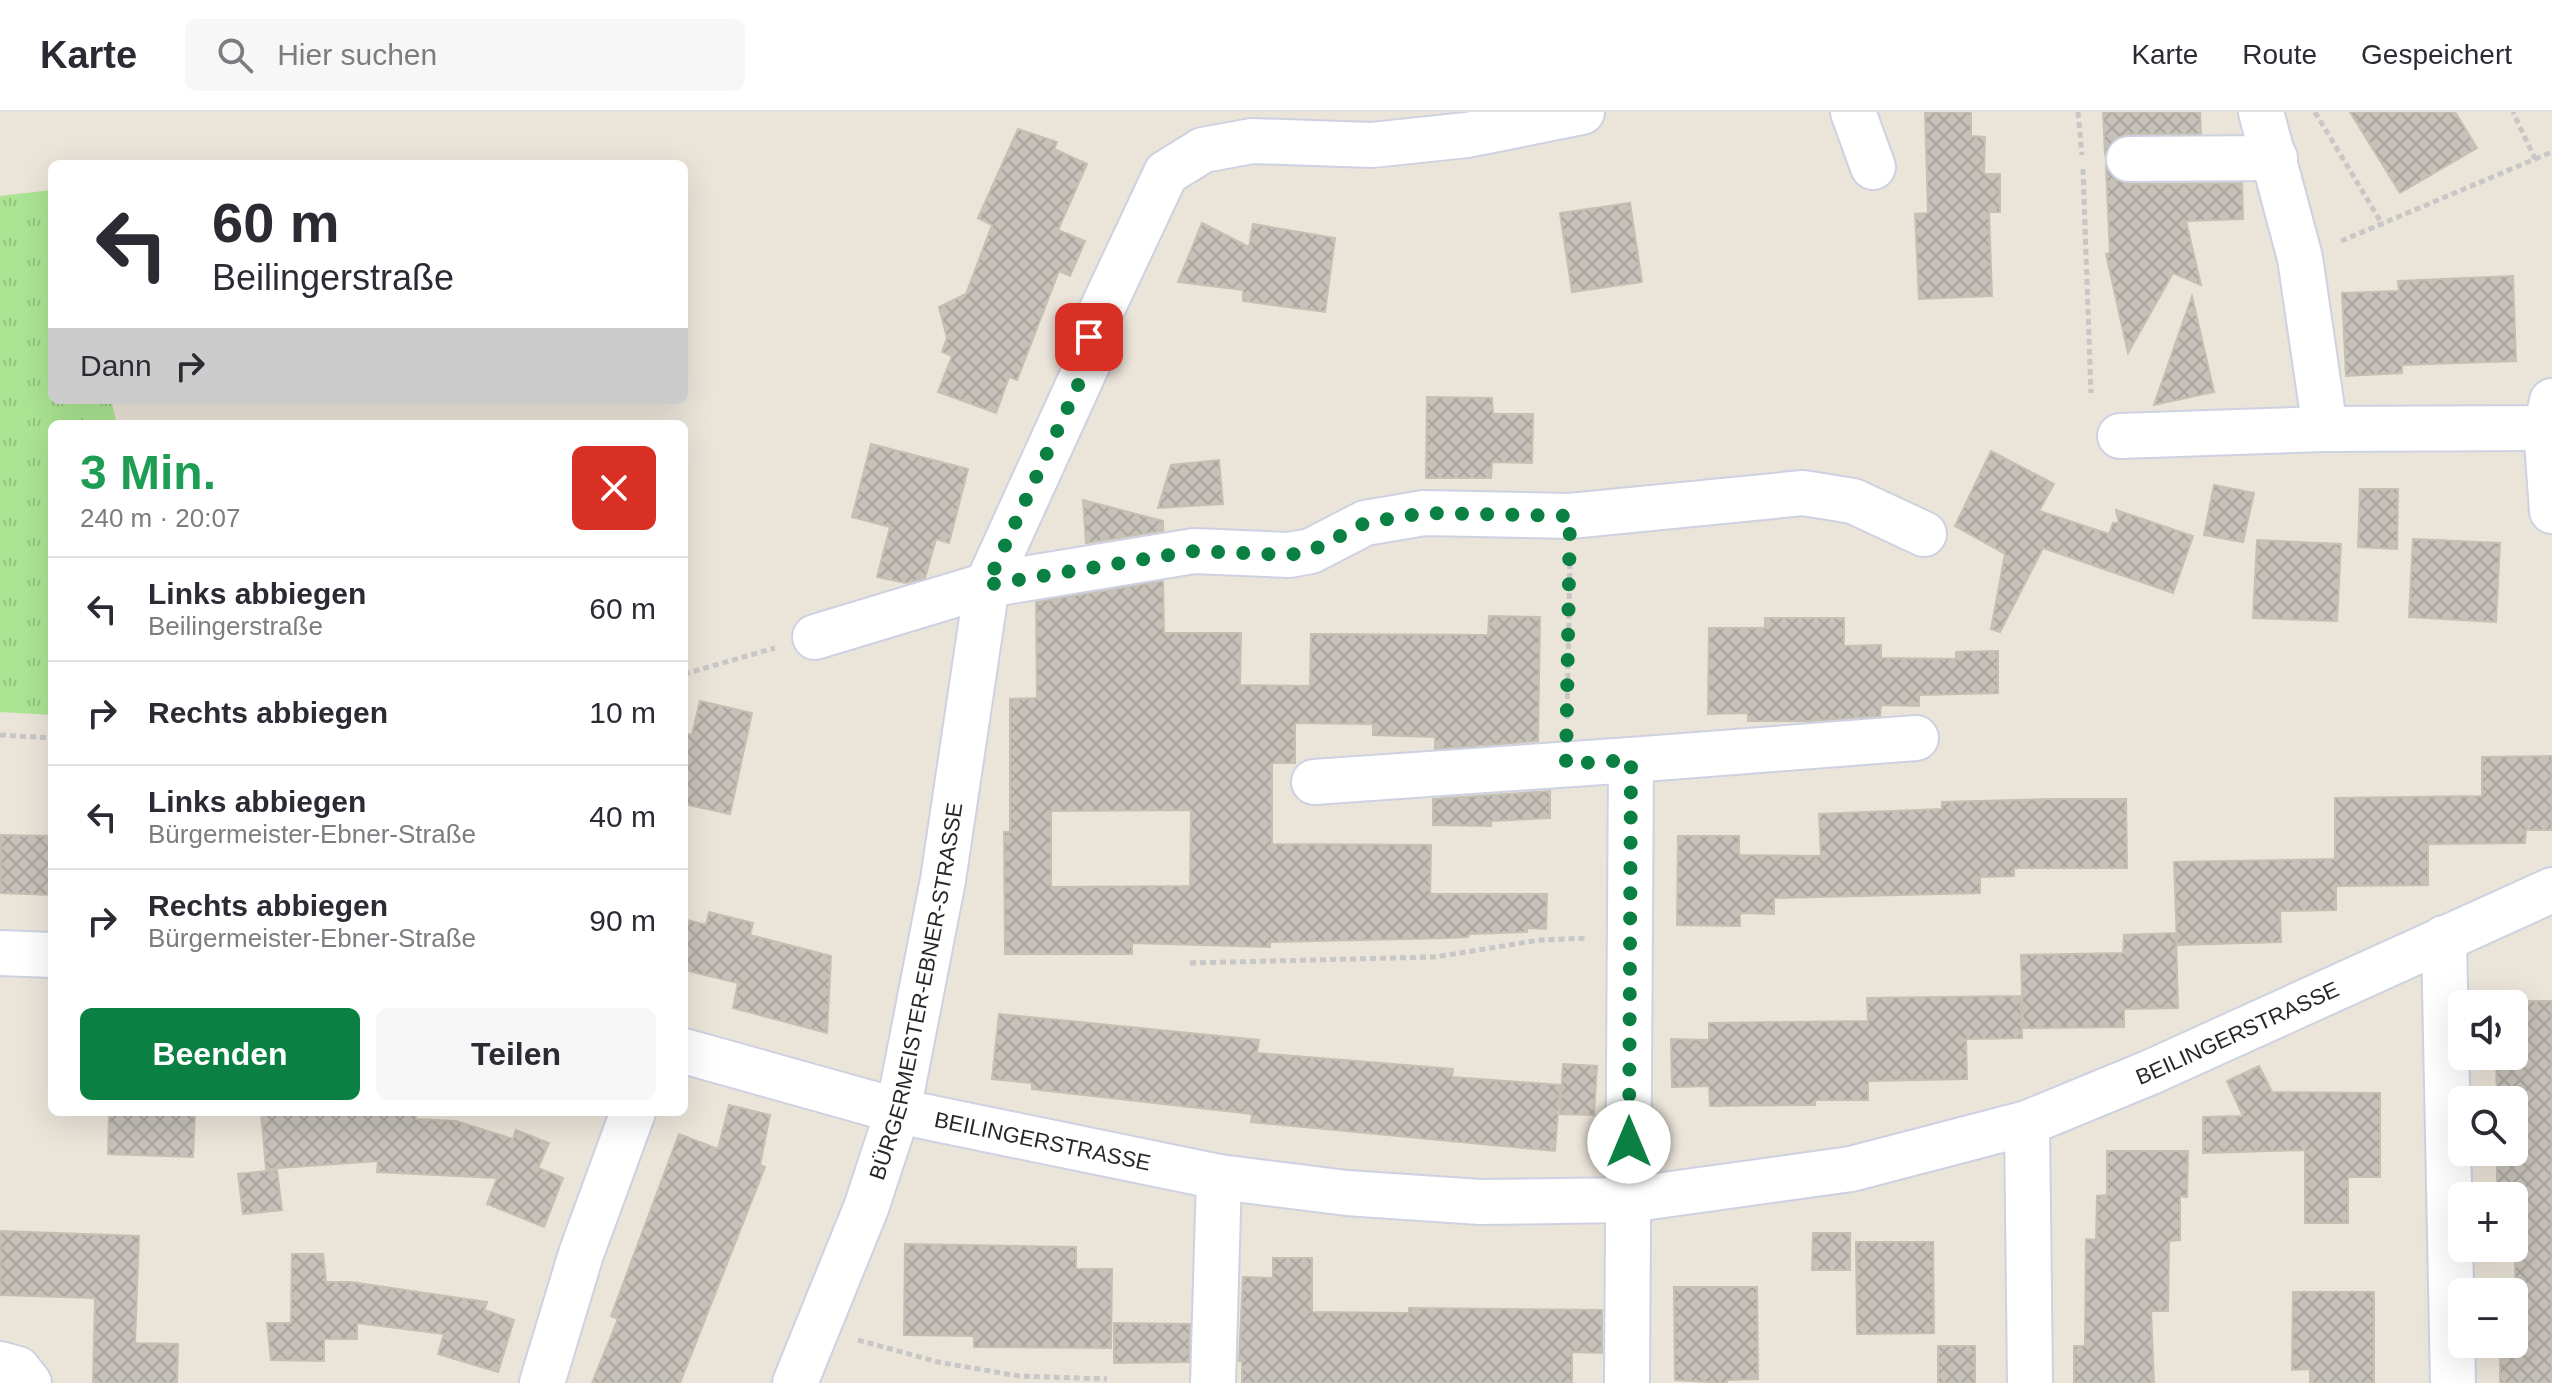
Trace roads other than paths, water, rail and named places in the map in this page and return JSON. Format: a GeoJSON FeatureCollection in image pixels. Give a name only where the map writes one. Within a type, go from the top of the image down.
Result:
{"type":"FeatureCollection","features":[{"type":"Feature","properties":{"kind":"street","name":"BÜRGERMEISTER-EBNER-STRASSE"},"geometry":{"type":"LineString","coordinates":[[795,1383],[866,1208],[898,1111],[943,880],[987,585],[1089,361],[1089,337],[1166,173],[1203,150],[1252,141],[1372,145],[1467,135],[1582,112]]}},
{"type":"Feature","properties":{"kind":"street"},"geometry":{"type":"LineString","coordinates":[[1853,112],[1873,167]]}},
{"type":"Feature","properties":{"kind":"street"},"geometry":{"type":"LineString","coordinates":[[2261,112],[2300,258],[2325,429]]}},
{"type":"Feature","properties":{"kind":"street"},"geometry":{"type":"LineString","coordinates":[[2129,159],[2275,158]]}},
{"type":"Feature","properties":{"kind":"street"},"geometry":{"type":"LineString","coordinates":[[2120,436],[2325,429],[2549,414],[2552,511]]}},
{"type":"Feature","properties":{"kind":"street"},"geometry":{"type":"LineString","coordinates":[[815,637],[987,585],[1194,551],[1289,555],[1311,551],[1365,523],[1424,513],[1570,516],[1803,493],[1853,501],[1924,534]]}},
{"type":"Feature","properties":{"kind":"street"},"geometry":{"type":"LineString","coordinates":[[1314,782],[1916,738]]}},
{"type":"Feature","properties":{"kind":"street"},"geometry":{"type":"LineString","coordinates":[[1627,1383],[1631,760]]}},
{"type":"Feature","properties":{"kind":"street","name":"BEILINGERSTRASSE"},"geometry":{"type":"LineString","coordinates":[[688,1052],[898,1111],[1219,1177],[1347,1193],[1480,1202],[1628,1200],[1851,1169],[2027,1123],[2151,1072],[2552,890]]}},
{"type":"Feature","properties":{"kind":"street"},"geometry":{"type":"LineString","coordinates":[[2444,938],[2453,1383]]}},
{"type":"Feature","properties":{"kind":"street"},"geometry":{"type":"LineString","coordinates":[[0,953],[48,955]]}},
{"type":"Feature","properties":{"kind":"street"},"geometry":{"type":"LineString","coordinates":[[542,1383],[581,1254],[632,1116]]}},
{"type":"Feature","properties":{"kind":"street"},"geometry":{"type":"LineString","coordinates":[[2027,1123],[2030,1383]]}},
{"type":"Feature","properties":{"kind":"street"},"geometry":{"type":"LineString","coordinates":[[1213,1383],[1219,1177]]}},
{"type":"Feature","properties":{"kind":"street"},"geometry":{"type":"LineString","coordinates":[[0,1364],[18,1369],[29,1383]]}}]}
